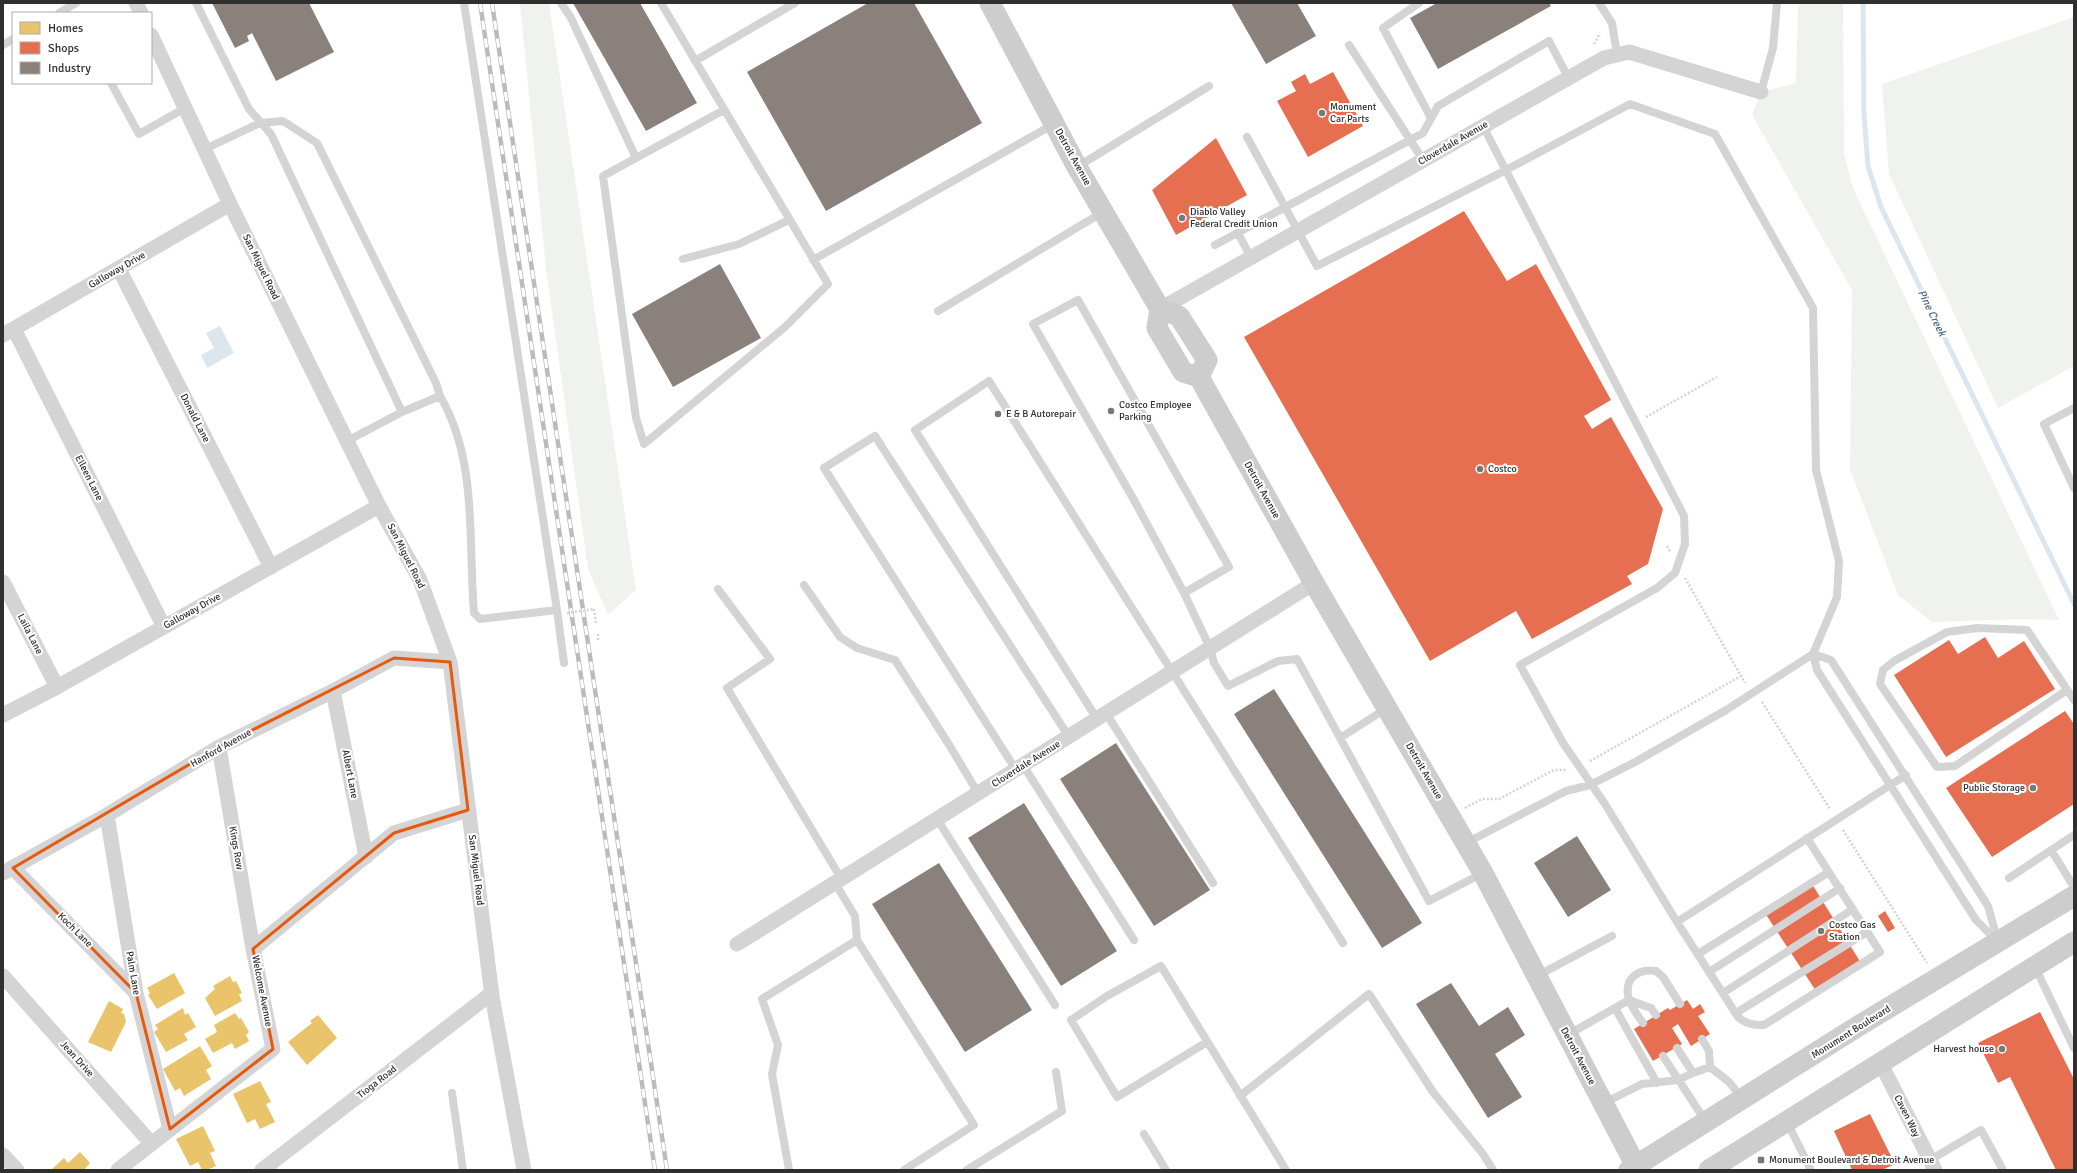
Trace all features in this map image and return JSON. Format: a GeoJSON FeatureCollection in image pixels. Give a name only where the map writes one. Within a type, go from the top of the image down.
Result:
{"type":"FeatureCollection","features":[{"type":"Feature","properties":{"kind":"street"},"geometry":{"type":"LineString","coordinates":[[136,3],[140,12]]}},
{"type":"Feature","properties":{"kind":"street","name":"Detroit Avenue"},"geometry":{"type":"LineString","coordinates":[[990,3],[1077,166],[1160,309],[1179,316],[1206,360],[1199,377],[1314,583],[1482,873],[1568,1035],[1635,1168]]}},
{"type":"Feature","properties":{"kind":"street","name":"San Miguel Road"},"geometry":{"type":"LineString","coordinates":[[152,37],[230,204],[379,506],[420,580],[450,662],[492,993],[524,1170]]}},
{"type":"Feature","properties":{"kind":"street","name":"Cloverdale Avenue"},"geometry":{"type":"LineString","coordinates":[[1160,309],[1604,58],[1629,52],[1761,92]]}},
{"type":"Feature","properties":{"kind":"street","name":"Galloway Drive"},"geometry":{"type":"LineString","coordinates":[[9,332],[230,204]]}},
{"type":"Feature","properties":{"kind":"street","name":"Donald Lane"},"geometry":{"type":"LineString","coordinates":[[119,269],[271,567]]}},
{"type":"Feature","properties":{"kind":"street","name":"Eileen Lane"},"geometry":{"type":"LineString","coordinates":[[9,332],[164,627]]}},
{"type":"Feature","properties":{"kind":"street","name":"Galloway Drive"},"geometry":{"type":"LineString","coordinates":[[3,715],[57,687],[379,506]]}},
{"type":"Feature","properties":{"kind":"street","name":"Laila Lane"},"geometry":{"type":"LineString","coordinates":[[3,582],[57,687]]}},
{"type":"Feature","properties":{"kind":"street","name":"Cloverdale Avenue"},"geometry":{"type":"LineString","coordinates":[[737,944],[1314,583]]}},
{"type":"Feature","properties":{"kind":"street","name":"Hanford Avenue"},"geometry":{"type":"LineString","coordinates":[[8,871],[107,815],[219,747],[333,691],[394,658],[450,662]]}},
{"type":"Feature","properties":{"kind":"street","name":"Albert Lane"},"geometry":{"type":"LineString","coordinates":[[333,691],[366,857]]}},
{"type":"Feature","properties":{"kind":"street","name":"Kings Row"},"geometry":{"type":"LineString","coordinates":[[219,747],[254,949]]}},
{"type":"Feature","properties":{"kind":"street","name":"Welcome Avenue"},"geometry":{"type":"LineString","coordinates":[[118,1170],[273,1049],[254,949],[394,833],[468,810]]}},
{"type":"Feature","properties":{"kind":"street","name":"Palm Lane"},"geometry":{"type":"LineString","coordinates":[[107,815],[136,993],[170,1129]]}},
{"type":"Feature","properties":{"kind":"street","name":"Koch Lane"},"geometry":{"type":"LineString","coordinates":[[8,871],[136,993]]}},
{"type":"Feature","properties":{"kind":"street","name":"Monument Boulevard"},"geometry":{"type":"LineString","coordinates":[[1635,1168],[1935,980],[2074,896]]}},
{"type":"Feature","properties":{"kind":"street"},"geometry":{"type":"LineString","coordinates":[[1709,1170],[2074,942]]}},
{"type":"Feature","properties":{"kind":"street","name":"Jean Drive"},"geometry":{"type":"LineString","coordinates":[[3,976],[151,1143]]}},
{"type":"Feature","properties":{"kind":"street","name":"Tioga Road"},"geometry":{"type":"LineString","coordinates":[[262,1170],[492,993]]}},
{"type":"Feature","properties":{"kind":"street","name":"Caven Way"},"geometry":{"type":"LineString","coordinates":[[1880,1062],[1932,1165]]}},
{"type":"Feature","properties":{"kind":"street"},"geometry":{"type":"LineString","coordinates":[[3,1155],[17,1170]]}},
{"type":"Feature","properties":{"kind":"lane"},"geometry":{"type":"LineString","coordinates":[[196,3],[249,109],[271,134],[402,412]]}},
{"type":"Feature","properties":{"kind":"lane"},"geometry":{"type":"LineString","coordinates":[[464,3],[564,664]]}},
{"type":"Feature","properties":{"kind":"lane"},"geometry":{"type":"LineString","coordinates":[[561,3],[570,18],[636,158]]}},
{"type":"Feature","properties":{"kind":"lane"},"geometry":{"type":"LineString","coordinates":[[661,3],[828,284],[785,327],[644,444],[636,418],[603,176],[724,110]]}},
{"type":"Feature","properties":{"kind":"lane"},"geometry":{"type":"LineString","coordinates":[[695,62],[795,3]]}},
{"type":"Feature","properties":{"kind":"lane"},"geometry":{"type":"LineString","coordinates":[[1419,3],[1383,28],[1431,118]]}},
{"type":"Feature","properties":{"kind":"lane"},"geometry":{"type":"LineString","coordinates":[[1599,3],[1612,24],[1617,54]]}},
{"type":"Feature","properties":{"kind":"lane"},"geometry":{"type":"LineString","coordinates":[[1761,92],[1773,48],[1777,3]]}},
{"type":"Feature","properties":{"kind":"lane"},"geometry":{"type":"LineString","coordinates":[[62,12],[73,8]]}},
{"type":"Feature","properties":{"kind":"lane"},"geometry":{"type":"LineString","coordinates":[[3,45],[12,40]]}},
{"type":"Feature","properties":{"kind":"lane"},"geometry":{"type":"LineString","coordinates":[[1215,245],[1423,133],[1438,106],[1549,41],[1569,79]]}},
{"type":"Feature","properties":{"kind":"lane"},"geometry":{"type":"LineString","coordinates":[[1350,45],[1423,160]]}},
{"type":"Feature","properties":{"kind":"lane"},"geometry":{"type":"LineString","coordinates":[[112,84],[139,134],[185,108]]}},
{"type":"Feature","properties":{"kind":"lane"},"geometry":{"type":"LineString","coordinates":[[1077,166],[1209,86]]}},
{"type":"Feature","properties":{"kind":"lane"},"geometry":{"type":"LineString","coordinates":[[1247,137],[1317,266],[1506,170],[1630,104],[1715,134],[1813,308],[1816,470],[1839,561],[1837,597],[1813,654],[1683,735],[1590,785],[1566,791],[1465,844]]}},
{"type":"Feature","properties":{"kind":"lane"},"geometry":{"type":"LineString","coordinates":[[205,149],[260,123],[284,121],[317,143],[440,396],[451,414],[461,444],[467,475],[474,612],[480,618],[557,610]]}},
{"type":"Feature","properties":{"kind":"lane"},"geometry":{"type":"LineString","coordinates":[[813,260],[1054,124]]}},
{"type":"Feature","properties":{"kind":"lane"},"geometry":{"type":"LineString","coordinates":[[1484,126],[1684,516],[1684,544],[1675,573],[1657,588],[1520,665],[1577,766],[1605,804],[1709,972],[1736,1013],[1744,1022],[1753,1025],[1764,1025],[1880,952],[1808,838]]}},
{"type":"Feature","properties":{"kind":"lane"},"geometry":{"type":"LineString","coordinates":[[938,311],[1103,212]]}},
{"type":"Feature","properties":{"kind":"lane"},"geometry":{"type":"LineString","coordinates":[[683,259],[739,244],[789,220]]}},
{"type":"Feature","properties":{"kind":"lane"},"geometry":{"type":"LineString","coordinates":[[1238,233],[1251,258]]}},
{"type":"Feature","properties":{"kind":"lane"},"geometry":{"type":"LineString","coordinates":[[1184,593],[1229,567],[1078,300],[1033,324],[1134,500],[1184,593],[1210,648],[1214,662],[1228,686],[1278,661],[1297,659],[1429,901],[1482,873]]}},
{"type":"Feature","properties":{"kind":"lane"},"geometry":{"type":"LineString","coordinates":[[1214,883],[1102,716],[915,430],[989,381],[1343,943]]}},
{"type":"Feature","properties":{"kind":"lane"},"geometry":{"type":"LineString","coordinates":[[347,441],[402,412],[440,396]]}},
{"type":"Feature","properties":{"kind":"lane"},"geometry":{"type":"LineString","coordinates":[[2074,408],[2044,424],[2074,488]]}},
{"type":"Feature","properties":{"kind":"lane"},"geometry":{"type":"LineString","coordinates":[[1069,736],[875,436],[824,468],[1019,768],[1134,940]]}},
{"type":"Feature","properties":{"kind":"lane"},"geometry":{"type":"LineString","coordinates":[[804,585],[840,637],[857,648],[895,660],[948,742],[978,793]]}},
{"type":"Feature","properties":{"kind":"lane"},"geometry":{"type":"LineString","coordinates":[[718,589],[770,659],[727,688],[838,881],[855,916],[857,940],[974,1125],[904,1170]]}},
{"type":"Feature","properties":{"kind":"lane"},"geometry":{"type":"LineString","coordinates":[[2067,690],[1955,766],[1937,767],[1880,684],[1883,670],[1894,661],[1947,632],[1977,628],[2027,630],[2074,700]]}},
{"type":"Feature","properties":{"kind":"lane"},"geometry":{"type":"LineString","coordinates":[[1813,654],[1830,660],[1906,775],[1988,906],[1998,942]]}},
{"type":"Feature","properties":{"kind":"lane"},"geometry":{"type":"LineString","coordinates":[[1813,654],[1817,670],[1976,920],[1998,942]]}},
{"type":"Feature","properties":{"kind":"lane"},"geometry":{"type":"LineString","coordinates":[[1340,738],[1387,708]]}},
{"type":"Feature","properties":{"kind":"lane"},"geometry":{"type":"LineString","coordinates":[[1677,922],[1906,775]]}},
{"type":"Feature","properties":{"kind":"lane"},"geometry":{"type":"LineString","coordinates":[[937,819],[1055,1005]]}},
{"type":"Feature","properties":{"kind":"lane"},"geometry":{"type":"LineString","coordinates":[[2009,878],[2074,835]]}},
{"type":"Feature","properties":{"kind":"lane"},"geometry":{"type":"LineString","coordinates":[[2051,850],[2074,887]]}},
{"type":"Feature","properties":{"kind":"lane"},"geometry":{"type":"LineString","coordinates":[[1698,954],[1829,872]]}},
{"type":"Feature","properties":{"kind":"lane"},"geometry":{"type":"LineString","coordinates":[[1709,972],[1840,888]]}},
{"type":"Feature","properties":{"kind":"lane"},"geometry":{"type":"LineString","coordinates":[[1723,993],[1853,909]]}},
{"type":"Feature","properties":{"kind":"lane"},"geometry":{"type":"LineString","coordinates":[[1736,1013],[1867,932]]}},
{"type":"Feature","properties":{"kind":"lane"},"geometry":{"type":"LineString","coordinates":[[1537,976],[1612,936]]}},
{"type":"Feature","properties":{"kind":"lane"},"geometry":{"type":"LineString","coordinates":[[790,1170],[772,1074],[778,1045],[762,999],[857,940]]}},
{"type":"Feature","properties":{"kind":"lane"},"geometry":{"type":"LineString","coordinates":[[1207,1042],[1117,1097],[1071,1020],[1107,996],[1161,966],[1286,1170]]}},
{"type":"Feature","properties":{"kind":"lane"},"geometry":{"type":"LineString","coordinates":[[2034,966],[2074,1048]]}},
{"type":"Feature","properties":{"kind":"lane"},"geometry":{"type":"LineString","coordinates":[[1643,1024],[1629,1000],[1627,986],[1633,975],[1647,970],[1656,971],[1663,977],[1680,1004]]}},
{"type":"Feature","properties":{"kind":"lane"},"geometry":{"type":"LineString","coordinates":[[1240,1096],[1369,994],[1433,1092],[1483,1154],[1493,1170]]}},
{"type":"Feature","properties":{"kind":"lane"},"geometry":{"type":"LineString","coordinates":[[1568,1035],[1629,1000],[1651,1008],[1656,1016]]}},
{"type":"Feature","properties":{"kind":"lane"},"geometry":{"type":"LineString","coordinates":[[1614,1008],[1657,1083]]}},
{"type":"Feature","properties":{"kind":"lane"},"geometry":{"type":"LineString","coordinates":[[1702,1039],[1710,1051],[1710,1068]]}},
{"type":"Feature","properties":{"kind":"lane"},"geometry":{"type":"LineString","coordinates":[[1677,1048],[1692,1073]]}},
{"type":"Feature","properties":{"kind":"lane"},"geometry":{"type":"LineString","coordinates":[[1663,1056],[1707,1123]]}},
{"type":"Feature","properties":{"kind":"lane"},"geometry":{"type":"LineString","coordinates":[[1710,1068],[1729,1082],[1743,1099]]}},
{"type":"Feature","properties":{"kind":"lane"},"geometry":{"type":"LineString","coordinates":[[1603,1103],[1642,1084],[1678,1080],[1692,1073],[1710,1068]]}},
{"type":"Feature","properties":{"kind":"lane"},"geometry":{"type":"LineString","coordinates":[[967,1170],[1062,1111],[1056,1072]]}},
{"type":"Feature","properties":{"kind":"lane"},"geometry":{"type":"LineString","coordinates":[[452,1093],[463,1170]]}},
{"type":"Feature","properties":{"kind":"lane"},"geometry":{"type":"LineString","coordinates":[[1786,1121],[1811,1170]]}},
{"type":"Feature","properties":{"kind":"lane"},"geometry":{"type":"LineString","coordinates":[[1932,1165],[1981,1130],[2003,1170]]}},
{"type":"Feature","properties":{"kind":"lane"},"geometry":{"type":"LineString","coordinates":[[1144,1134],[1166,1170]]}},
{"type":"Feature","properties":{"kind":"path"},"geometry":{"type":"LineString","coordinates":[[1636,423],[1717,377]]}},
{"type":"Feature","properties":{"kind":"path"},"geometry":{"type":"LineString","coordinates":[[1666,546],[1741,676],[1762,702],[1915,943],[1935,980]]}},
{"type":"Feature","properties":{"kind":"path"},"geometry":{"type":"LineString","coordinates":[[567,613],[594,609],[596,623]]}},
{"type":"Feature","properties":{"kind":"path"},"geometry":{"type":"LineString","coordinates":[[598,634],[598,640]]}},
{"type":"Feature","properties":{"kind":"path"},"geometry":{"type":"LineString","coordinates":[[1450,816],[1482,799],[1499,799],[1554,770],[1563,771],[1589,762],[1741,676]]}},
{"type":"Feature","properties":{"kind":"highlighted area"},"geometry":{"type":"Polygon","coordinates":[[[394,658],[450,662],[468,810],[394,833],[253,949],[273,1049],[170,1129],[136,993],[13,868],[219,747],[394,658]]]}},
{"type":"Feature","properties":{"kind":"shaded area"},"geometry":{"type":"Polygon","coordinates":[[[520,3],[549,3],[636,590],[608,615],[588,569],[546,269],[520,3]]]}},
{"type":"Feature","properties":{"kind":"shaded area"},"geometry":{"type":"Polygon","coordinates":[[[1798,3],[1843,3],[1844,153],[1853,188],[2059,620],[2024,619],[1932,622],[1898,595],[1850,469],[1852,290],[1752,115],[1761,92],[1796,83],[1798,3]]]}},
{"type":"Feature","properties":{"kind":"shaded area"},"geometry":{"type":"Polygon","coordinates":[[[2074,17],[2074,366],[1998,408],[1889,174],[1882,84],[2074,17]]]}},
{"type":"Feature","properties":{"kind":"shaded area"},"geometry":{"type":"Polygon","coordinates":[[[220,326],[234,353],[207,368],[201,355],[214,348],[206,333],[220,326]]]}},
{"type":"Feature","properties":{"kind":"building: Homes"},"geometry":{"type":"Polygon","coordinates":[[[174,973],[185,993],[157,1009],[148,995],[150,993],[147,988],[174,973]]]}},
{"type":"Feature","properties":{"kind":"building: Homes"},"geometry":{"type":"Polygon","coordinates":[[[230,976],[233,982],[236,981],[242,993],[239,994],[242,1001],[215,1016],[205,998],[215,989],[213,986],[230,976]]]}},
{"type":"Feature","properties":{"kind":"building: Homes"},"geometry":{"type":"Polygon","coordinates":[[[109,1001],[123,1009],[121,1013],[124,1014],[126,1022],[111,1052],[88,1042],[109,1001]]]}},
{"type":"Feature","properties":{"kind":"building: Homes"},"geometry":{"type":"Polygon","coordinates":[[[183,1008],[185,1015],[188,1013],[196,1027],[184,1034],[188,1040],[166,1052],[154,1032],[158,1029],[155,1025],[183,1008]]]}},
{"type":"Feature","properties":{"kind":"building: Homes"},"geometry":{"type":"Polygon","coordinates":[[[235,1013],[239,1019],[241,1018],[249,1032],[246,1035],[249,1041],[235,1049],[232,1043],[213,1053],[205,1039],[217,1032],[214,1025],[235,1013]]]}},
{"type":"Feature","properties":{"kind":"building: Homes"},"geometry":{"type":"Polygon","coordinates":[[[318,1015],[337,1038],[307,1065],[288,1042],[312,1023],[310,1021],[318,1015]]]}},
{"type":"Feature","properties":{"kind":"building: Homes"},"geometry":{"type":"Polygon","coordinates":[[[200,1046],[212,1066],[206,1070],[211,1079],[184,1096],[180,1088],[175,1091],[163,1069],[200,1046]]]}},
{"type":"Feature","properties":{"kind":"building: Homes"},"geometry":{"type":"Polygon","coordinates":[[[260,1081],[271,1102],[266,1104],[275,1122],[260,1129],[255,1119],[247,1123],[233,1094],[260,1081]]]}},
{"type":"Feature","properties":{"kind":"building: Homes"},"geometry":{"type":"Polygon","coordinates":[[[203,1126],[215,1151],[210,1153],[216,1166],[207,1170],[202,1170],[198,1162],[190,1166],[176,1139],[203,1126]]]}},
{"type":"Feature","properties":{"kind":"building: Homes"},"geometry":{"type":"Polygon","coordinates":[[[80,1152],[90,1163],[84,1170],[51,1170],[64,1158],[68,1163],[80,1152]]]}},
{"type":"Feature","properties":{"kind":"building: Shops"},"geometry":{"type":"Polygon","coordinates":[[[1333,72],[1363,126],[1308,157],[1277,101],[1296,91],[1291,82],[1305,74],[1310,84],[1333,72]]]}},
{"type":"Feature","properties":{"kind":"building: Shops"},"geometry":{"type":"Polygon","coordinates":[[[1216,138],[1247,195],[1176,235],[1152,190],[1216,138]]]}},
{"type":"Feature","properties":{"kind":"building: Shops","name":"Costco"},"geometry":{"type":"Polygon","coordinates":[[[1464,211],[1507,281],[1536,264],[1611,400],[1584,416],[1592,429],[1611,417],[1663,509],[1648,564],[1627,576],[1632,584],[1532,639],[1516,611],[1430,661],[1244,337],[1464,211]]]}},
{"type":"Feature","properties":{"kind":"building: Shops"},"geometry":{"type":"Polygon","coordinates":[[[1985,637],[1998,658],[2024,641],[2055,689],[1946,757],[1894,675],[1949,640],[1958,654],[1985,637]]]}},
{"type":"Feature","properties":{"kind":"building: Shops"},"geometry":{"type":"Polygon","coordinates":[[[2065,711],[2074,724],[2074,804],[1992,857],[1946,788],[2065,711]]]}},
{"type":"Feature","properties":{"kind":"building: Shops"},"geometry":{"type":"Polygon","coordinates":[[[1812,884],[1861,963],[1816,991],[1765,913],[1812,884]]]}},
{"type":"Feature","properties":{"kind":"building: Shops"},"geometry":{"type":"Polygon","coordinates":[[[1885,911],[1895,928],[1888,932],[1878,916],[1885,911]]]}},
{"type":"Feature","properties":{"kind":"building: Shops"},"geometry":{"type":"Polygon","coordinates":[[[1687,1000],[1693,1009],[1700,1004],[1705,1012],[1698,1016],[1710,1034],[1691,1046],[1678,1024],[1672,1028],[1682,1044],[1653,1061],[1634,1029],[1668,1008],[1670,1010],[1687,1000]]]}},
{"type":"Feature","properties":{"kind":"building: Shops"},"geometry":{"type":"Polygon","coordinates":[[[2040,1012],[2074,1079],[2074,1170],[2056,1170],[2010,1077],[1998,1083],[1978,1043],[2040,1012]]]}},
{"type":"Feature","properties":{"kind":"building: Shops"},"geometry":{"type":"Polygon","coordinates":[[[1870,1114],[1895,1164],[1882,1170],[1852,1170],[1834,1131],[1870,1114]]]}},
{"type":"Feature","properties":{"kind":"building: Industry"},"geometry":{"type":"Polygon","coordinates":[[[212,3],[309,3],[334,52],[276,81],[252,33],[247,36],[249,41],[235,48],[212,3]]]}},
{"type":"Feature","properties":{"kind":"building: Industry"},"geometry":{"type":"Polygon","coordinates":[[[573,3],[640,3],[697,103],[646,131],[573,3]]]}},
{"type":"Feature","properties":{"kind":"building: Industry"},"geometry":{"type":"Polygon","coordinates":[[[868,3],[914,3],[982,123],[826,211],[747,72],[868,3]]]}},
{"type":"Feature","properties":{"kind":"building: Industry"},"geometry":{"type":"Polygon","coordinates":[[[1231,3],[1297,3],[1316,36],[1266,64],[1231,3]]]}},
{"type":"Feature","properties":{"kind":"building: Industry"},"geometry":{"type":"Polygon","coordinates":[[[1437,3],[1549,3],[1551,6],[1438,69],[1410,18],[1437,3]]]}},
{"type":"Feature","properties":{"kind":"building: Industry"},"geometry":{"type":"Polygon","coordinates":[[[720,264],[761,338],[673,387],[632,314],[720,264]]]}},
{"type":"Feature","properties":{"kind":"building: Industry"},"geometry":{"type":"Polygon","coordinates":[[[1274,689],[1422,923],[1382,948],[1234,714],[1274,689]]]}},
{"type":"Feature","properties":{"kind":"building: Industry"},"geometry":{"type":"Polygon","coordinates":[[[1116,743],[1210,890],[1154,926],[1060,779],[1116,743]]]}},
{"type":"Feature","properties":{"kind":"building: Industry"},"geometry":{"type":"Polygon","coordinates":[[[1024,803],[1117,951],[1061,986],[968,838],[1024,803]]]}},
{"type":"Feature","properties":{"kind":"building: Industry"},"geometry":{"type":"Polygon","coordinates":[[[1577,836],[1611,890],[1568,917],[1534,863],[1577,836]]]}},
{"type":"Feature","properties":{"kind":"building: Industry"},"geometry":{"type":"Polygon","coordinates":[[[939,863],[1032,1010],[965,1052],[872,904],[939,863]]]}},
{"type":"Feature","properties":{"kind":"building: Industry"},"geometry":{"type":"Polygon","coordinates":[[[1451,983],[1479,1026],[1508,1007],[1525,1035],[1495,1054],[1522,1097],[1488,1118],[1416,1004],[1451,983]]]}},
{"type":"Feature","properties":{"kind":"waterway","name":"Pine Creek"},"geometry":{"type":"LineString","coordinates":[[1863,3],[1864,115],[1868,166],[1881,207],[2074,604]]}},
{"type":"Feature","properties":{"kind":"railway"},"geometry":{"type":"LineString","coordinates":[[480,3],[655,1170]]}},
{"type":"Feature","properties":{"kind":"railway"},"geometry":{"type":"LineString","coordinates":[[492,3],[667,1170]]}},
{"type":"Feature","properties":{"kind":"place","name":"Monument Car Parts"},"geometry":{"type":"Point","coordinates":[1322,113]}},
{"type":"Feature","properties":{"kind":"place","name":"Diablo Valley Federal Credit Union"},"geometry":{"type":"Point","coordinates":[1182,218]}},
{"type":"Feature","properties":{"kind":"place","name":"Costco Employee Parking"},"geometry":{"type":"Point","coordinates":[1111,411]}},
{"type":"Feature","properties":{"kind":"place","name":"E & B Autorepair"},"geometry":{"type":"Point","coordinates":[998,414]}},
{"type":"Feature","properties":{"kind":"place","name":"Costco"},"geometry":{"type":"Point","coordinates":[1480,469]}},
{"type":"Feature","properties":{"kind":"place","name":"Public Storage"},"geometry":{"type":"Point","coordinates":[2033,788]}},
{"type":"Feature","properties":{"kind":"place","name":"Costco Gas Station"},"geometry":{"type":"Point","coordinates":[1821,931]}},
{"type":"Feature","properties":{"kind":"place","name":"Harvest house"},"geometry":{"type":"Point","coordinates":[2002,1049]}},
{"type":"Feature","properties":{"kind":"place","name":"Monument Boulevard & Detroit Avenue"},"geometry":{"type":"Point","coordinates":[1761,1160]}}]}
